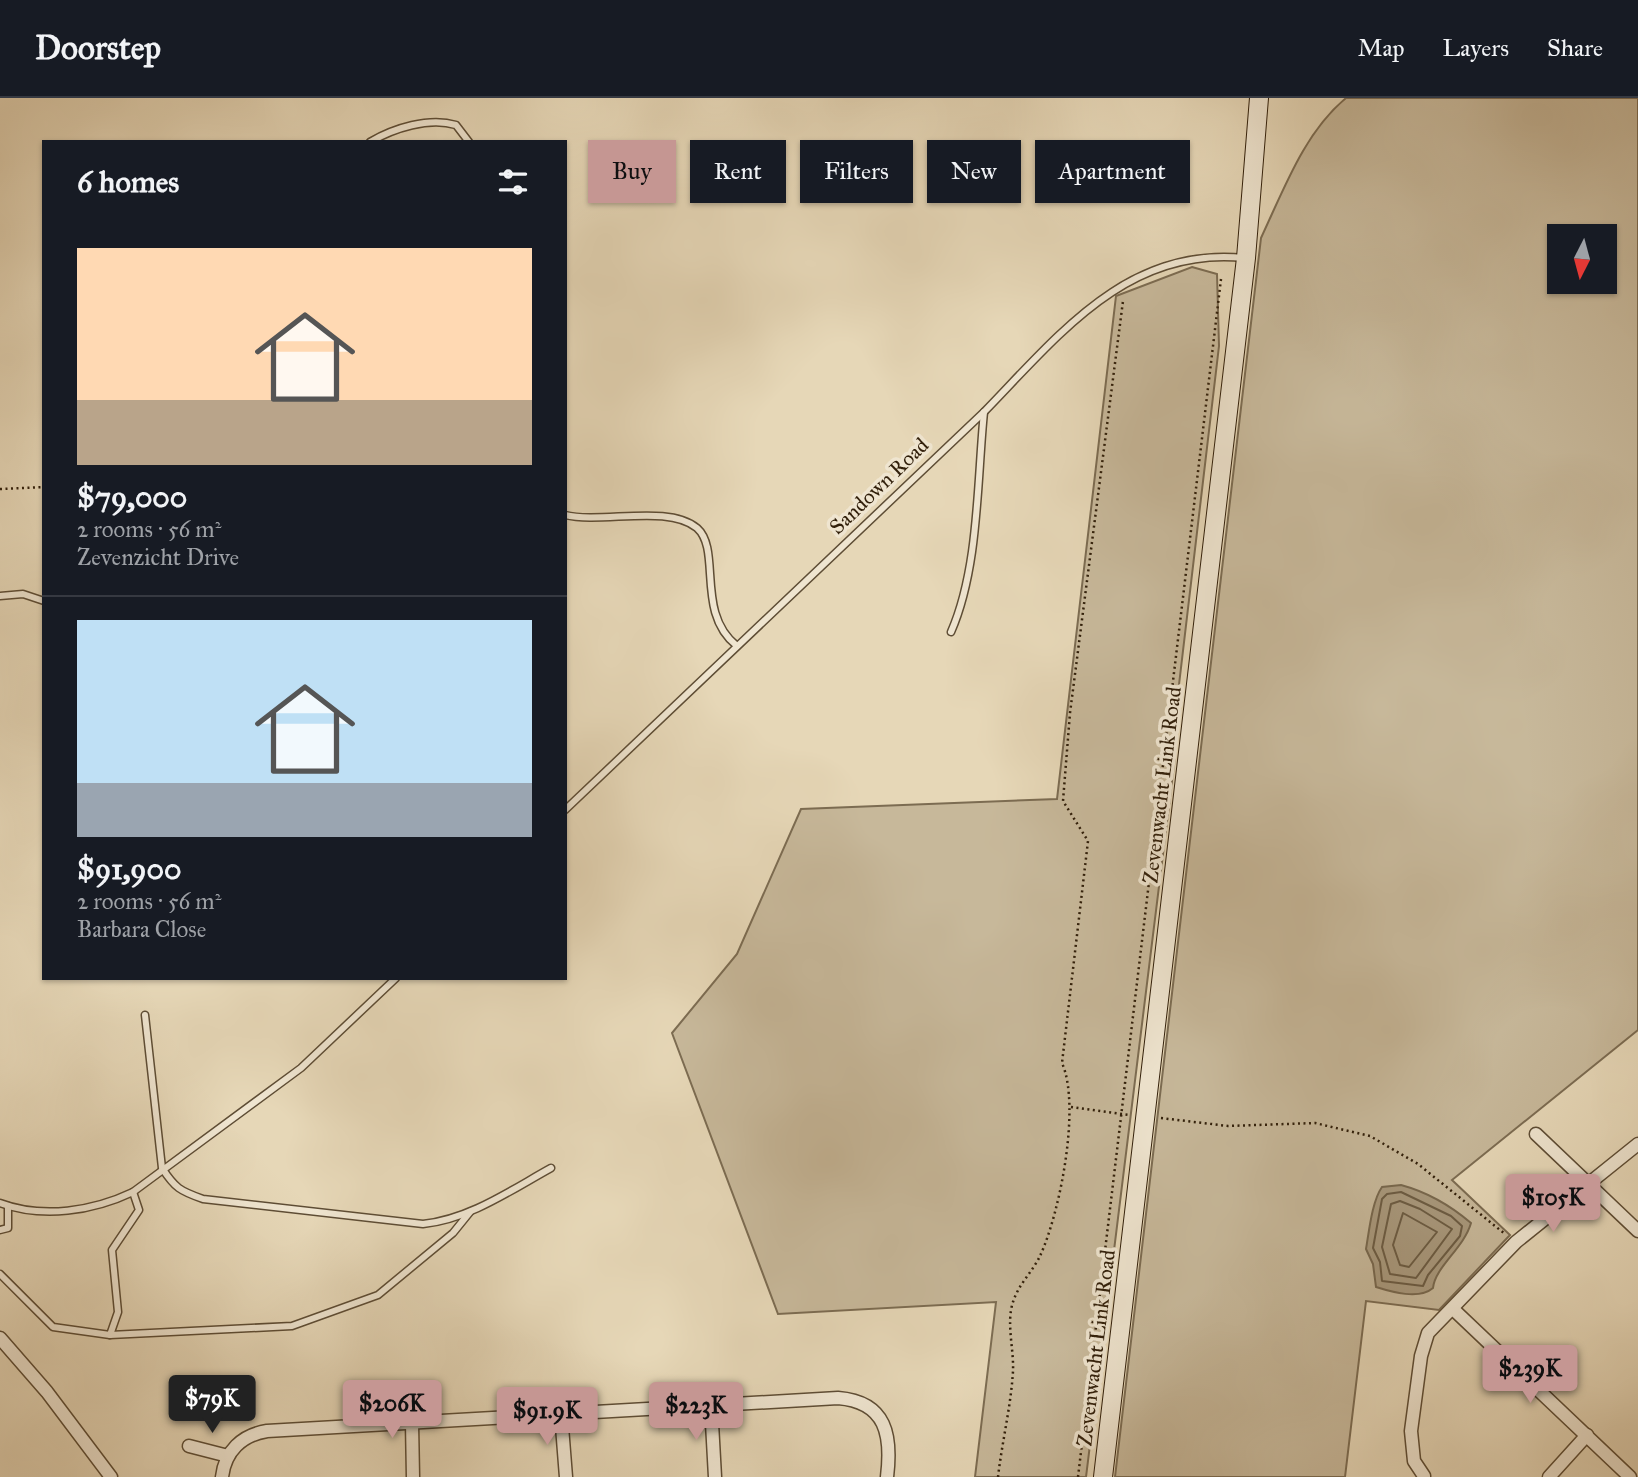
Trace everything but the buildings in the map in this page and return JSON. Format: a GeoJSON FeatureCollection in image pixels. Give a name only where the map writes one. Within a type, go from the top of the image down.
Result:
{"type":"FeatureCollection","features":[{"type":"Feature","properties":{"kind":"street","name":"Zevenwacht Link Road"},"geometry":{"type":"LineString","coordinates":[[1103,1477],[1246,258],[1259,98]]}},
{"type":"Feature","properties":{"kind":"street"},"geometry":{"type":"LineString","coordinates":[[1536,1134],[1638,1231]]}},
{"type":"Feature","properties":{"kind":"street"},"geometry":{"type":"LineString","coordinates":[[1424,1476],[1411,1448],[1420,1356],[1428,1333],[1516,1242],[1638,1144]]}},
{"type":"Feature","properties":{"kind":"street"},"geometry":{"type":"LineString","coordinates":[[1453,1309],[1630,1477]]}},
{"type":"Feature","properties":{"kind":"street"},"geometry":{"type":"LineString","coordinates":[[0,1338],[47,1392],[111,1477]]}},
{"type":"Feature","properties":{"kind":"street"},"geometry":{"type":"LineString","coordinates":[[222,1477],[228,1456],[240,1441],[267,1431],[838,1398],[859,1402],[876,1414],[887,1432],[890,1451],[887,1477]]}},
{"type":"Feature","properties":{"kind":"street"},"geometry":{"type":"LineString","coordinates":[[711,1405],[715,1477]]}},
{"type":"Feature","properties":{"kind":"street"},"geometry":{"type":"LineString","coordinates":[[561,1414],[566,1477]]}},
{"type":"Feature","properties":{"kind":"street"},"geometry":{"type":"LineString","coordinates":[[412,1423],[413,1477]]}},
{"type":"Feature","properties":{"kind":"street"},"geometry":{"type":"LineString","coordinates":[[1549,1477],[1587,1436]]}},
{"type":"Feature","properties":{"kind":"street"},"geometry":{"type":"LineString","coordinates":[[189,1446],[228,1456]]}},
{"type":"Feature","properties":{"kind":"lane"},"geometry":{"type":"LineString","coordinates":[[374,140],[399,129],[435,122],[456,125],[467,140]]}},
{"type":"Feature","properties":{"kind":"lane","name":"Sandown Road"},"geometry":{"type":"LineString","coordinates":[[567,806],[984,412],[1039,356],[1111,291],[1161,265],[1217,256],[1246,258]]}},
{"type":"Feature","properties":{"kind":"lane"},"geometry":{"type":"LineString","coordinates":[[951,632],[959,614],[970,558],[984,412]]}},
{"type":"Feature","properties":{"kind":"lane"},"geometry":{"type":"LineString","coordinates":[[567,515],[583,519],[670,518],[685,521],[699,530],[706,542],[715,615],[727,638],[737,646]]}},
{"type":"Feature","properties":{"kind":"lane"},"geometry":{"type":"LineString","coordinates":[[0,596],[23,594],[42,600]]}},
{"type":"Feature","properties":{"kind":"lane"},"geometry":{"type":"LineString","coordinates":[[0,1203],[35,1212],[60,1211],[106,1205],[133,1192],[301,1068],[394,980]]}},
{"type":"Feature","properties":{"kind":"lane"},"geometry":{"type":"LineString","coordinates":[[145,1015],[162,1168],[175,1187],[203,1199],[268,1204],[403,1224],[446,1222],[551,1167]]}},
{"type":"Feature","properties":{"kind":"lane"},"geometry":{"type":"LineString","coordinates":[[110,1335],[118,1312],[111,1250],[139,1209],[133,1192]]}},
{"type":"Feature","properties":{"kind":"lane"},"geometry":{"type":"LineString","coordinates":[[0,1230],[8,1228],[8,1206]]}},
{"type":"Feature","properties":{"kind":"lane"},"geometry":{"type":"LineString","coordinates":[[0,1275],[53,1327],[110,1335],[292,1326],[378,1295],[453,1233],[471,1211]]}},
{"type":"Feature","properties":{"kind":"path"},"geometry":{"type":"LineString","coordinates":[[1078,1477],[1221,279]]}},
{"type":"Feature","properties":{"kind":"path"},"geometry":{"type":"LineString","coordinates":[[998,1477],[1013,1371],[1013,1300],[1040,1257],[1050,1230],[1058,1197],[1071,1107],[1067,1076],[1062,1063],[1088,841],[1063,801],[1073,688],[1123,284]]}},
{"type":"Feature","properties":{"kind":"path"},"geometry":{"type":"LineString","coordinates":[[0,489],[42,487]]}},
{"type":"Feature","properties":{"kind":"path"},"geometry":{"type":"LineString","coordinates":[[1071,1107],[1228,1126],[1315,1123],[1370,1136],[1418,1164],[1516,1242]]}},
{"type":"Feature","properties":{"kind":"shaded area"},"geometry":{"type":"Polygon","coordinates":[[[1346,98],[1638,98],[1638,1030],[1452,1180],[1510,1235],[1439,1310],[1366,1301],[1345,1477],[1115,1477],[1261,238],[1296,163],[1318,128],[1346,98]]]}},
{"type":"Feature","properties":{"kind":"shaded area"},"geometry":{"type":"Polygon","coordinates":[[[1192,267],[1217,274],[1219,346],[1172,744],[1175,757],[1086,1477],[975,1477],[996,1302],[778,1314],[672,1033],[737,954],[801,809],[1057,799],[1116,296],[1192,267]]]}},
{"type":"Feature","properties":{"kind":"water"},"geometry":{"type":"Polygon","coordinates":[[[1401,1185],[1438,1200],[1471,1223],[1462,1241],[1439,1272],[1433,1288],[1420,1294],[1405,1294],[1376,1287],[1373,1264],[1366,1249],[1371,1217],[1382,1187],[1401,1185]]]}}]}
